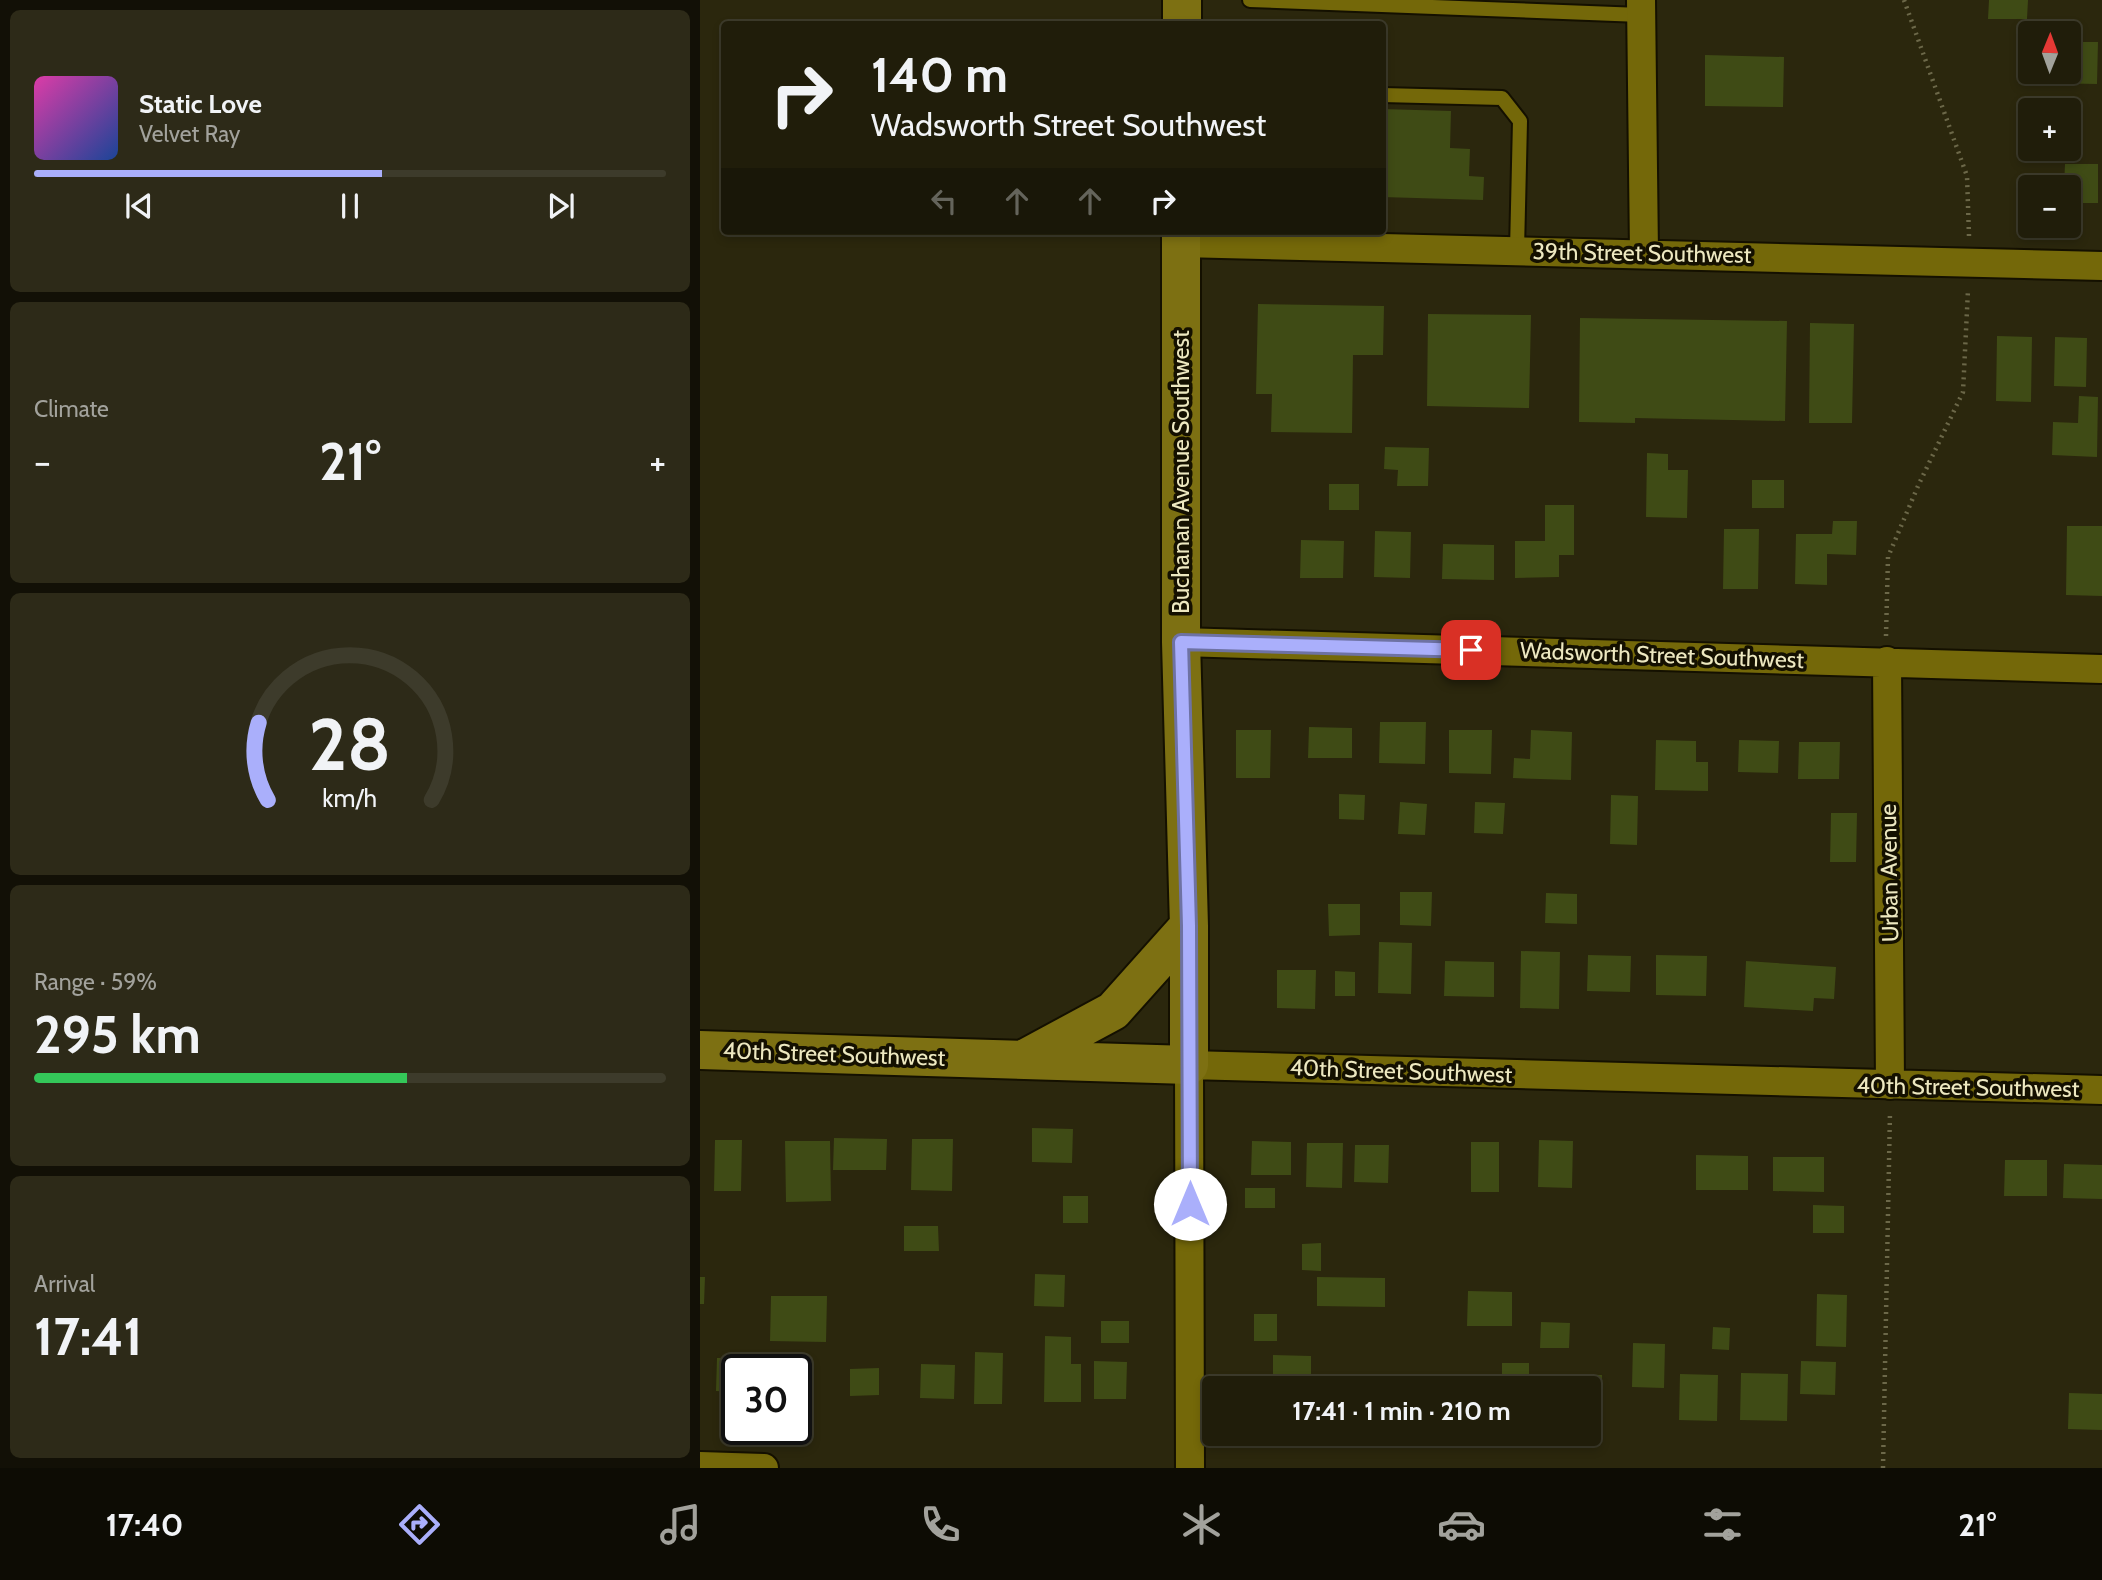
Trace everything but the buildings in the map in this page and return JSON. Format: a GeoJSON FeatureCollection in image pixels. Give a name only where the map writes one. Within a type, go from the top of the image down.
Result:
{"type":"FeatureCollection","features":[{"type":"Feature","properties":{"kind":"street"},"geometry":{"type":"LineString","coordinates":[[1182,0],[1182,21]]}},
{"type":"Feature","properties":{"kind":"street"},"geometry":{"type":"LineString","coordinates":[[1641,8],[1644,253]]}},
{"type":"Feature","properties":{"kind":"street","name":"39th Street Southwest"},"geometry":{"type":"LineString","coordinates":[[1181,237],[1517,250],[2102,265]]}},
{"type":"Feature","properties":{"kind":"street","name":"Buchanan Avenue Southwest"},"geometry":{"type":"LineString","coordinates":[[1181,237],[1181,642],[1189,926],[1191,1468]]}},
{"type":"Feature","properties":{"kind":"street","name":"Wadsworth Street Southwest"},"geometry":{"type":"LineString","coordinates":[[1181,642],[2102,669]]}},
{"type":"Feature","properties":{"kind":"street","name":"Urban Avenue"},"geometry":{"type":"LineString","coordinates":[[1887,661],[1891,1085]]}},
{"type":"Feature","properties":{"kind":"street"},"geometry":{"type":"LineString","coordinates":[[1023,1060],[1113,1011],[1189,926]]}},
{"type":"Feature","properties":{"kind":"street","name":"40th Street Southwest"},"geometry":{"type":"LineString","coordinates":[[700,1050],[2102,1090]]}},
{"type":"Feature","properties":{"kind":"street"},"geometry":{"type":"LineString","coordinates":[[700,1466],[764,1468]]}},
{"type":"Feature","properties":{"kind":"lane"},"geometry":{"type":"LineString","coordinates":[[1250,0],[1641,8]]}},
{"type":"Feature","properties":{"kind":"lane"},"geometry":{"type":"LineString","coordinates":[[1386,95],[1502,98],[1520,121],[1517,250]]}},
{"type":"Feature","properties":{"kind":"path"},"geometry":{"type":"LineString","coordinates":[[1887,661],[1885,624],[1888,557],[1917,486],[1963,392],[1969,262],[1967,176],[1904,0]]}},
{"type":"Feature","properties":{"kind":"path"},"geometry":{"type":"LineString","coordinates":[[1884,1468],[1891,1085]]}},
{"type":"Feature","properties":{"kind":"route"},"geometry":{"type":"LineString","coordinates":[[1190,1204],[1189,926],[1181,642],[1471,650]]}}]}
